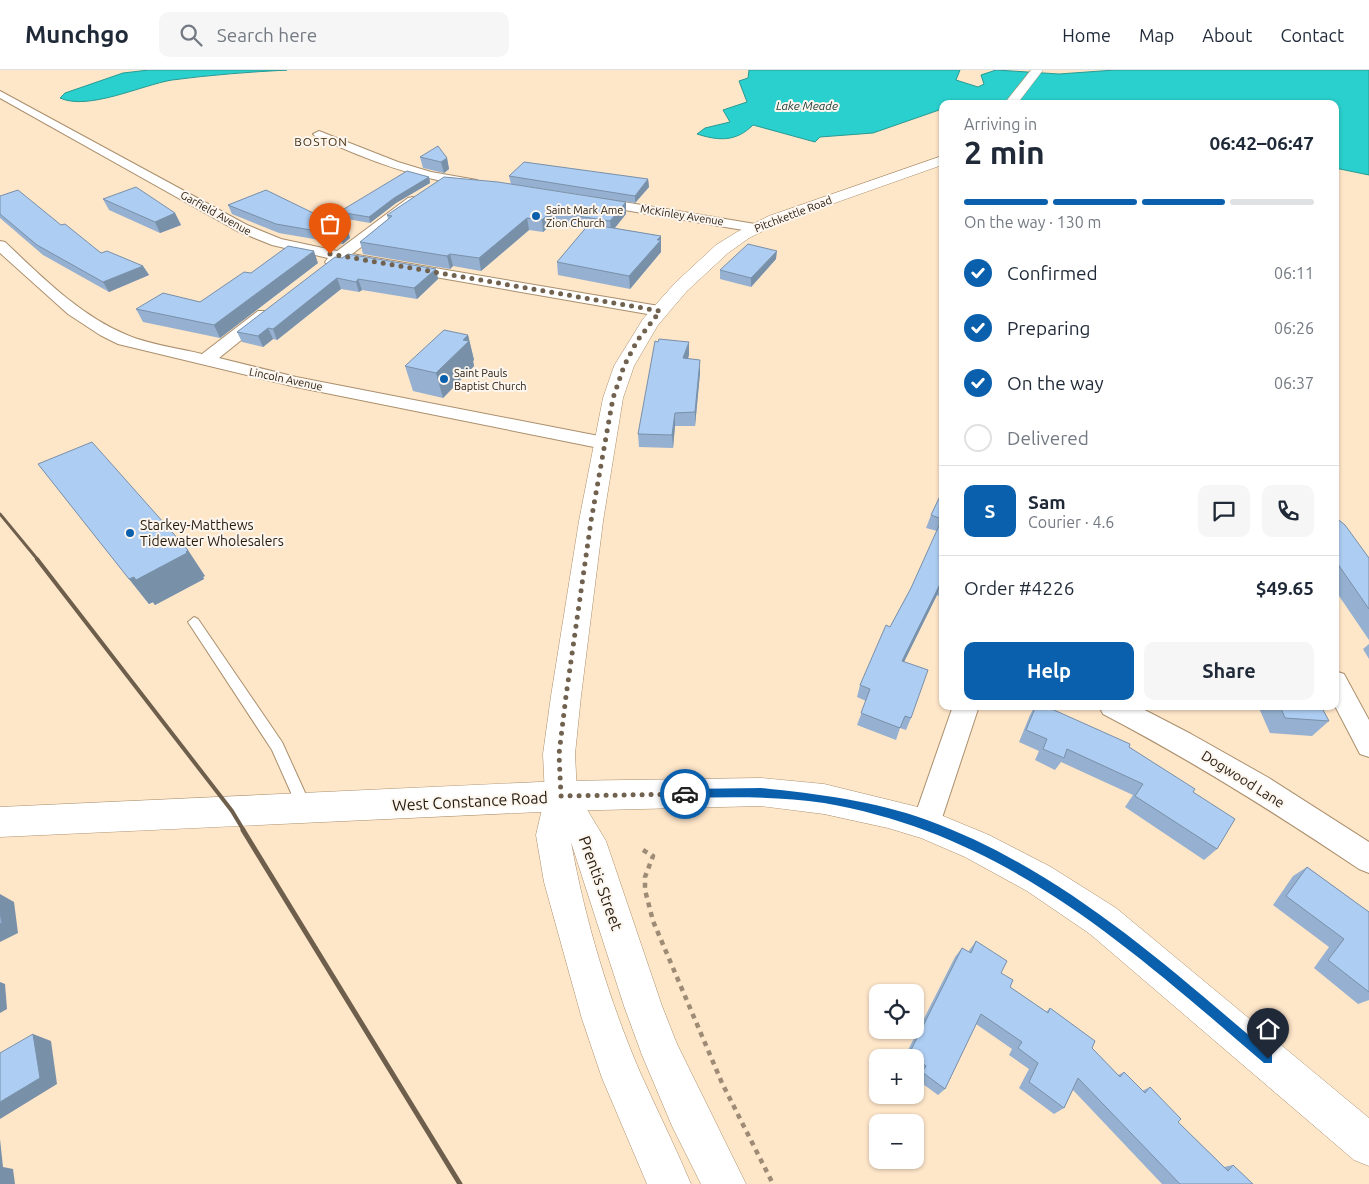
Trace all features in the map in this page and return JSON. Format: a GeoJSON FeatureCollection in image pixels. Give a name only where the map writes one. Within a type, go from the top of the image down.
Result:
{"type":"FeatureCollection","features":[{"type":"Feature","properties":{"kind":"main road"},"geometry":{"type":"LineString","coordinates":[[1013,100],[1036,70]]}},
{"type":"Feature","properties":{"kind":"main road","name":"Pitchkettle Road"},"geometry":{"type":"LineString","coordinates":[[561,796],[559,754],[591,521],[604,443],[613,398],[624,366],[637,341],[680,286],[722,249],[755,228],[939,161]]}},
{"type":"Feature","properties":{"kind":"main road","name":"West Constance Road"},"geometry":{"type":"LineString","coordinates":[[0,822],[561,796],[761,792],[824,799],[888,813],[926,824],[977,846],[1039,879],[1103,922],[1167,973],[1369,1145]]}},
{"type":"Feature","properties":{"kind":"main road","name":"Prentis Street"},"geometry":{"type":"LineString","coordinates":[[561,796],[553,835],[561,882],[580,952],[622,1078],[668,1184]]}},
{"type":"Feature","properties":{"kind":"main road","name":"Prentis Street"},"geometry":{"type":"LineString","coordinates":[[561,796],[590,841],[643,1006],[662,1055],[686,1111],[724,1184]]}},
{"type":"Feature","properties":{"kind":"street","name":"Garfield Avenue"},"geometry":{"type":"LineString","coordinates":[[0,94],[242,228],[277,242],[340,256],[660,311]]}},
{"type":"Feature","properties":{"kind":"street"},"geometry":{"type":"LineString","coordinates":[[319,134],[392,166],[447,180],[482,185]]}},
{"type":"Feature","properties":{"kind":"street"},"geometry":{"type":"LineString","coordinates":[[319,272],[402,208],[447,180]]}},
{"type":"Feature","properties":{"kind":"street","name":"McKinley Avenue"},"geometry":{"type":"LineString","coordinates":[[584,200],[755,228]]}},
{"type":"Feature","properties":{"kind":"street","name":"Lincoln Avenue"},"geometry":{"type":"LineString","coordinates":[[0,245],[86,322],[102,332],[124,340],[204,361],[468,417],[604,443]]}},
{"type":"Feature","properties":{"kind":"street"},"geometry":{"type":"LineString","coordinates":[[204,361],[276,304]]}},
{"type":"Feature","properties":{"kind":"street"},"geometry":{"type":"LineString","coordinates":[[1339,689],[1369,746]]}},
{"type":"Feature","properties":{"kind":"street"},"geometry":{"type":"LineString","coordinates":[[926,824],[965,710]]}},
{"type":"Feature","properties":{"kind":"street","name":"Dogwood Lane"},"geometry":{"type":"LineString","coordinates":[[1120,710],[1182,742],[1259,787],[1369,859]]}},
{"type":"Feature","properties":{"kind":"lane"},"geometry":{"type":"LineString","coordinates":[[194,622],[277,746],[306,808]]}},
{"type":"Feature","properties":{"kind":"path"},"geometry":{"type":"LineString","coordinates":[[643,850],[653,856],[645,877],[645,890],[661,943],[722,1083],[773,1184]]}},
{"type":"Feature","properties":{"kind":"water"},"geometry":{"type":"Polygon","coordinates":[[[149,70],[287,70],[172,80],[115,96],[85,101],[72,101],[60,98],[65,93],[123,73],[149,70]]]}},
{"type":"Feature","properties":{"kind":"water","name":"Lake Meade"},"geometry":{"type":"Polygon","coordinates":[[[749,70],[960,70],[956,80],[978,87],[984,84],[981,75],[996,70],[1059,74],[1115,70],[1369,70],[1369,175],[1339,169],[1339,100],[939,100],[939,110],[873,133],[820,137],[815,142],[753,125],[747,131],[734,137],[720,139],[697,134],[705,128],[730,122],[723,110],[747,102],[739,81],[748,78],[749,70]]]}},
{"type":"Feature","properties":{"kind":"building"},"geometry":{"type":"Polygon","coordinates":[[[438,146],[447,158],[441,162],[420,157],[438,146]]]}},
{"type":"Feature","properties":{"kind":"building"},"geometry":{"type":"Polygon","coordinates":[[[524,162],[648,179],[635,196],[509,176],[524,162]]]}},
{"type":"Feature","properties":{"kind":"building"},"geometry":{"type":"Polygon","coordinates":[[[407,171],[429,177],[394,198],[369,217],[339,212],[407,171]]]}},
{"type":"Feature","properties":{"kind":"building"},"geometry":{"type":"Polygon","coordinates":[[[444,177],[498,182],[626,202],[610,221],[551,212],[542,220],[527,218],[479,258],[450,254],[447,256],[360,242],[392,216],[387,215],[444,177]]]}},
{"type":"Feature","properties":{"kind":"building"},"geometry":{"type":"Polygon","coordinates":[[[136,187],[175,213],[155,222],[103,199],[136,187]]]}},
{"type":"Feature","properties":{"kind":"building"},"geometry":{"type":"Polygon","coordinates":[[[18,190],[61,225],[65,224],[101,253],[107,251],[143,266],[103,282],[37,245],[0,214],[0,196],[18,190]]]}},
{"type":"Feature","properties":{"kind":"building"},"geometry":{"type":"Polygon","coordinates":[[[266,190],[348,230],[340,235],[276,224],[228,205],[266,190]]]}},
{"type":"Feature","properties":{"kind":"building"},"geometry":{"type":"Polygon","coordinates":[[[589,224],[661,236],[657,240],[661,240],[629,276],[557,262],[589,224]]]}},
{"type":"Feature","properties":{"kind":"building"},"geometry":{"type":"Polygon","coordinates":[[[748,244],[777,251],[751,278],[720,270],[748,244]]]}},
{"type":"Feature","properties":{"kind":"building"},"geometry":{"type":"Polygon","coordinates":[[[288,246],[314,251],[214,325],[136,309],[163,293],[200,302],[244,272],[251,273],[288,246]]]}},
{"type":"Feature","properties":{"kind":"building"},"geometry":{"type":"Polygon","coordinates":[[[348,254],[436,269],[414,288],[358,279],[356,282],[337,278],[273,329],[268,328],[258,336],[237,332],[335,257],[342,258],[348,254]]]}},
{"type":"Feature","properties":{"kind":"building"},"geometry":{"type":"Polygon","coordinates":[[[444,330],[468,335],[463,340],[469,341],[436,373],[405,366],[444,330]]]}},
{"type":"Feature","properties":{"kind":"building"},"geometry":{"type":"Polygon","coordinates":[[[659,339],[689,342],[683,358],[700,360],[695,412],[675,413],[672,435],[638,434],[655,341],[658,342],[659,339]]]}},
{"type":"Feature","properties":{"kind":"building","name":"Starkey-Matthews Tidewater Wholesalers"},"geometry":{"type":"Polygon","coordinates":[[[92,442],[188,550],[187,553],[136,580],[134,577],[129,579],[38,464],[92,442]]]}},
{"type":"Feature","properties":{"kind":"building"},"geometry":{"type":"Polygon","coordinates":[[[939,498],[939,518],[931,515],[939,498]]]}},
{"type":"Feature","properties":{"kind":"building"},"geometry":{"type":"Polygon","coordinates":[[[1339,520],[1345,525],[1369,558],[1369,609],[1339,566],[1339,520]]]}},
{"type":"Feature","properties":{"kind":"building"},"geometry":{"type":"Polygon","coordinates":[[[939,526],[939,586],[902,661],[928,670],[911,718],[905,716],[900,728],[861,713],[870,689],[860,685],[886,625],[890,627],[911,588],[939,526]]]}},
{"type":"Feature","properties":{"kind":"building"},"geometry":{"type":"Polygon","coordinates":[[[1034,710],[1054,710],[1130,744],[1129,747],[1195,789],[1193,792],[1235,819],[1217,849],[1135,796],[1143,784],[1067,749],[1064,758],[1043,749],[1047,739],[1026,730],[1034,710]]]}},
{"type":"Feature","properties":{"kind":"building"},"geometry":{"type":"Polygon","coordinates":[[[1282,710],[1323,710],[1329,721],[1285,718],[1282,710]]]}},
{"type":"Feature","properties":{"kind":"building"},"geometry":{"type":"Polygon","coordinates":[[[1307,867],[1369,912],[1369,992],[1328,960],[1344,939],[1286,896],[1307,867]]]}},
{"type":"Feature","properties":{"kind":"building"},"geometry":{"type":"Polygon","coordinates":[[[976,941],[1007,961],[1001,973],[1013,980],[1010,987],[1048,1013],[1050,1008],[1095,1041],[1092,1048],[1120,1077],[1124,1072],[1145,1093],[1150,1087],[1181,1119],[1178,1122],[1228,1171],[1233,1165],[1253,1184],[1180,1184],[1078,1078],[1064,1108],[1029,1082],[1038,1063],[1018,1048],[1022,1042],[981,1014],[945,1089],[924,1073],[926,1066],[924,1065],[924,1049],[912,1049],[916,1039],[924,1039],[924,1024],[962,948],[971,953],[976,941]]]}},
{"type":"Feature","properties":{"kind":"building"},"geometry":{"type":"Polygon","coordinates":[[[33,1034],[40,1078],[0,1102],[0,1053],[33,1034]]]}},
{"type":"Feature","properties":{"kind":"railway"},"geometry":{"type":"LineString","coordinates":[[0,514],[38,560]]}},
{"type":"Feature","properties":{"kind":"railway"},"geometry":{"type":"LineString","coordinates":[[37,559],[232,811],[244,831]]}},
{"type":"Feature","properties":{"kind":"railway"},"geometry":{"type":"LineString","coordinates":[[243,830],[460,1184]]}},
{"type":"Feature","properties":{"kind":"way so far"},"geometry":{"type":"LineString","coordinates":[[330,254],[660,311],[637,341],[624,366],[613,398],[591,521],[566,696],[559,754],[561,796],[685,794]]}},
{"type":"Feature","properties":{"kind":"place","name":"Saint Mark Ame Zion Church"},"geometry":{"type":"Point","coordinates":[536,216]}},
{"type":"Feature","properties":{"kind":"place","name":"Saint Pauls Baptist Church"},"geometry":{"type":"Point","coordinates":[444,379]}},
{"type":"Feature","properties":{"kind":"place","name":"Starkey-Matthews Tidewater Wholesalers"},"geometry":{"type":"Point","coordinates":[130,533]}},
{"type":"Feature","properties":{"kind":"district","name":"BOSTON"},"geometry":{"type":"Point","coordinates":[321,141]}},
{"type":"Feature","properties":{"kind":"route"},"geometry":{"type":"LineString","coordinates":[[685,794],[761,792],[824,799],[888,813],[926,824],[977,846],[1039,879],[1103,922],[1167,973],[1268,1059]]}}]}
